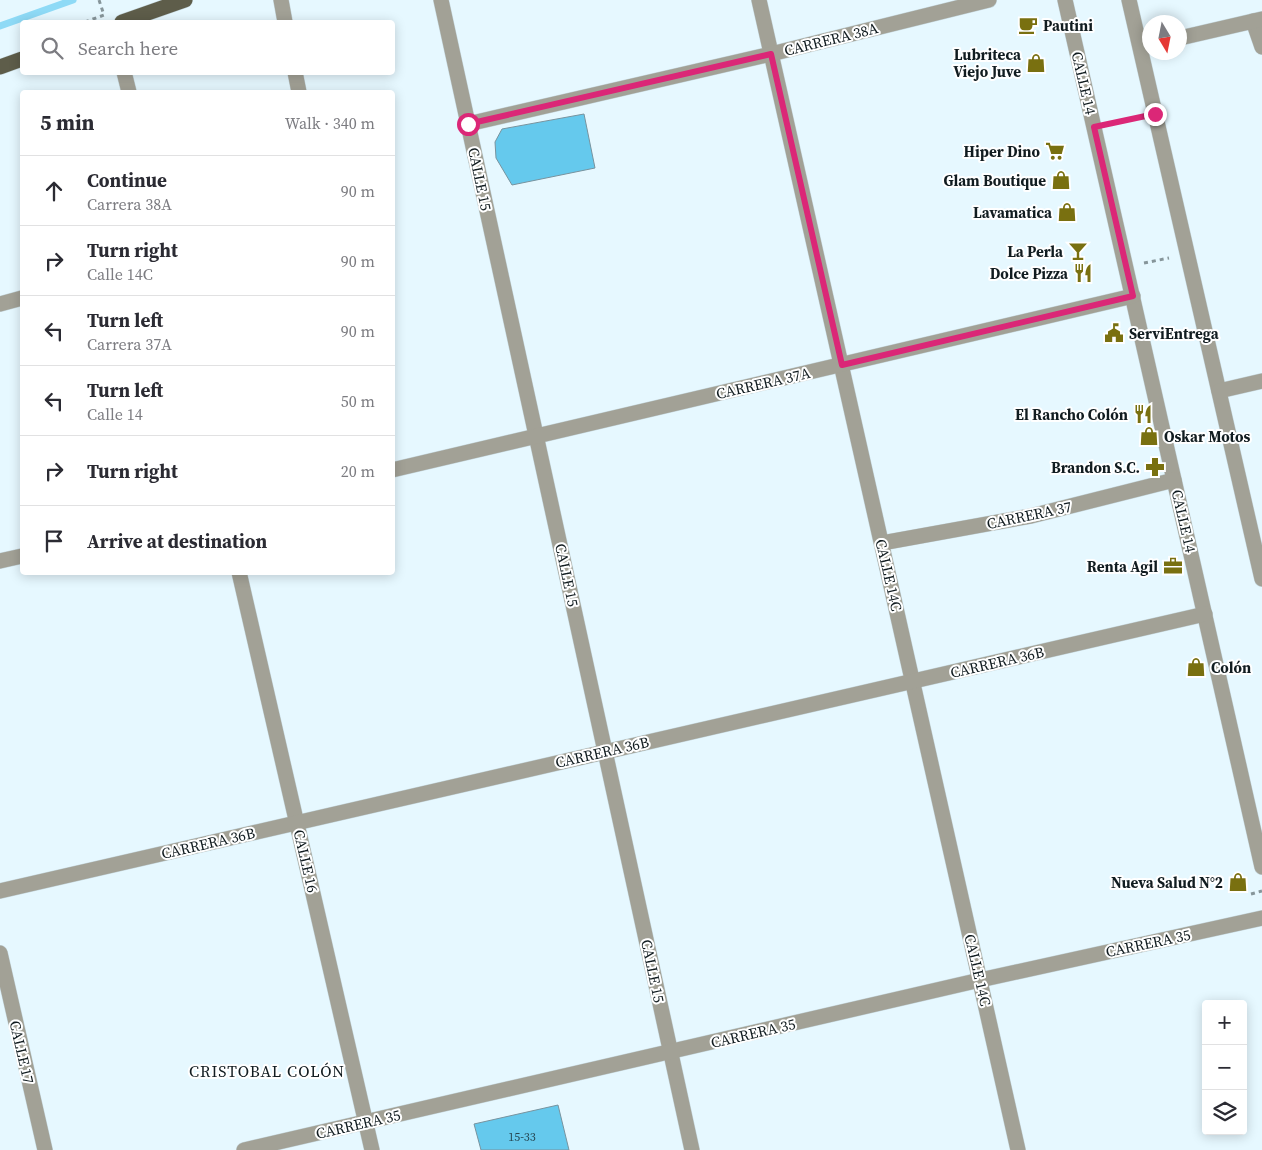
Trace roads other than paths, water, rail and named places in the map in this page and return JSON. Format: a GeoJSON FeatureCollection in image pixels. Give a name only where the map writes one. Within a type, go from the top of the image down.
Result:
{"type":"FeatureCollection","features":[{"type":"Feature","properties":{"kind":"main road"},"geometry":{"type":"LineString","coordinates":[[128,20],[185,0]]}},
{"type":"Feature","properties":{"kind":"main road"},"geometry":{"type":"LineString","coordinates":[[0,67],[20,59]]}},
{"type":"Feature","properties":{"kind":"street"},"geometry":{"type":"LineString","coordinates":[[280,0],[285,20]]}},
{"type":"Feature","properties":{"kind":"street","name":"CALLE 15"},"geometry":{"type":"LineString","coordinates":[[441,0],[692,1150]]}},
{"type":"Feature","properties":{"kind":"street","name":"CALLE 14C"},"geometry":{"type":"LineString","coordinates":[[759,0],[1018,1150]]}},
{"type":"Feature","properties":{"kind":"street","name":"CARRERA 38A"},"geometry":{"type":"LineString","coordinates":[[468,124],[771,54],[989,0]]}},
{"type":"Feature","properties":{"kind":"street","name":"CALLE 14"},"geometry":{"type":"LineString","coordinates":[[1065,0],[1262,867]]}},
{"type":"Feature","properties":{"kind":"street"},"geometry":{"type":"LineString","coordinates":[[1129,0],[1142,37]]}},
{"type":"Feature","properties":{"kind":"street"},"geometry":{"type":"LineString","coordinates":[[1187,36],[1258,20],[1262,47]]}},
{"type":"Feature","properties":{"kind":"street"},"geometry":{"type":"LineString","coordinates":[[1147,60],[1155,114],[1260,563],[1262,579]]}},
{"type":"Feature","properties":{"kind":"street"},"geometry":{"type":"LineString","coordinates":[[125,75],[128,90]]}},
{"type":"Feature","properties":{"kind":"street"},"geometry":{"type":"LineString","coordinates":[[296,75],[300,90]]}},
{"type":"Feature","properties":{"kind":"street","name":"CARRERA 37A"},"geometry":{"type":"LineString","coordinates":[[395,469],[1133,296]]}},
{"type":"Feature","properties":{"kind":"street"},"geometry":{"type":"LineString","coordinates":[[0,304],[20,299]]}},
{"type":"Feature","properties":{"kind":"street"},"geometry":{"type":"LineString","coordinates":[[1219,391],[1262,381]]}},
{"type":"Feature","properties":{"kind":"street","name":"CARRERA 37"},"geometry":{"type":"LineString","coordinates":[[882,543],[1031,516],[1174,480]]}},
{"type":"Feature","properties":{"kind":"street"},"geometry":{"type":"LineString","coordinates":[[0,561],[20,556]]}},
{"type":"Feature","properties":{"kind":"street","name":"CALLE 16"},"geometry":{"type":"LineString","coordinates":[[241,575],[372,1150]]}},
{"type":"Feature","properties":{"kind":"street","name":"CARRERA 36B"},"geometry":{"type":"LineString","coordinates":[[0,891],[1205,614]]}},
{"type":"Feature","properties":{"kind":"street","name":"CARRERA 35"},"geometry":{"type":"LineString","coordinates":[[244,1150],[980,980],[1262,918]]}},
{"type":"Feature","properties":{"kind":"street","name":"CALLE 17"},"geometry":{"type":"LineString","coordinates":[[0,954],[45,1150]]}},
{"type":"Feature","properties":{"kind":"waterway"},"geometry":{"type":"LineString","coordinates":[[0,26],[73,0]]}},
{"type":"Feature","properties":{"kind":"place","name":"Pautini"},"geometry":{"type":"Point","coordinates":[1028,25]}},
{"type":"Feature","properties":{"kind":"place","name":"Lubriteca Viejo Juve"},"geometry":{"type":"Point","coordinates":[1036,63]}},
{"type":"Feature","properties":{"kind":"place","name":"Hiper Dino"},"geometry":{"type":"Point","coordinates":[1055,151]}},
{"type":"Feature","properties":{"kind":"place","name":"Glam Boutique"},"geometry":{"type":"Point","coordinates":[1061,180]}},
{"type":"Feature","properties":{"kind":"place","name":"Lavamatica"},"geometry":{"type":"Point","coordinates":[1067,212]}},
{"type":"Feature","properties":{"kind":"place","name":"La Perla"},"geometry":{"type":"Point","coordinates":[1078,251]}},
{"type":"Feature","properties":{"kind":"place","name":"Dolce Pizza"},"geometry":{"type":"Point","coordinates":[1083,273]}},
{"type":"Feature","properties":{"kind":"place","name":"ServiEntrega"},"geometry":{"type":"Point","coordinates":[1114,333]}},
{"type":"Feature","properties":{"kind":"place","name":"El Rancho Colón"},"geometry":{"type":"Point","coordinates":[1143,414]}},
{"type":"Feature","properties":{"kind":"place","name":"Oskar Motos"},"geometry":{"type":"Point","coordinates":[1149,436]}},
{"type":"Feature","properties":{"kind":"place","name":"Brandon S.C."},"geometry":{"type":"Point","coordinates":[1155,467]}},
{"type":"Feature","properties":{"kind":"place","name":"Renta Agil"},"geometry":{"type":"Point","coordinates":[1173,566]}},
{"type":"Feature","properties":{"kind":"place","name":"Colón"},"geometry":{"type":"Point","coordinates":[1196,667]}},
{"type":"Feature","properties":{"kind":"place","name":"Nueva Salud N°2"},"geometry":{"type":"Point","coordinates":[1238,882]}},
{"type":"Feature","properties":{"kind":"district","name":"CRISTOBAL COLÓN"},"geometry":{"type":"Point","coordinates":[267,1071]}}]}
